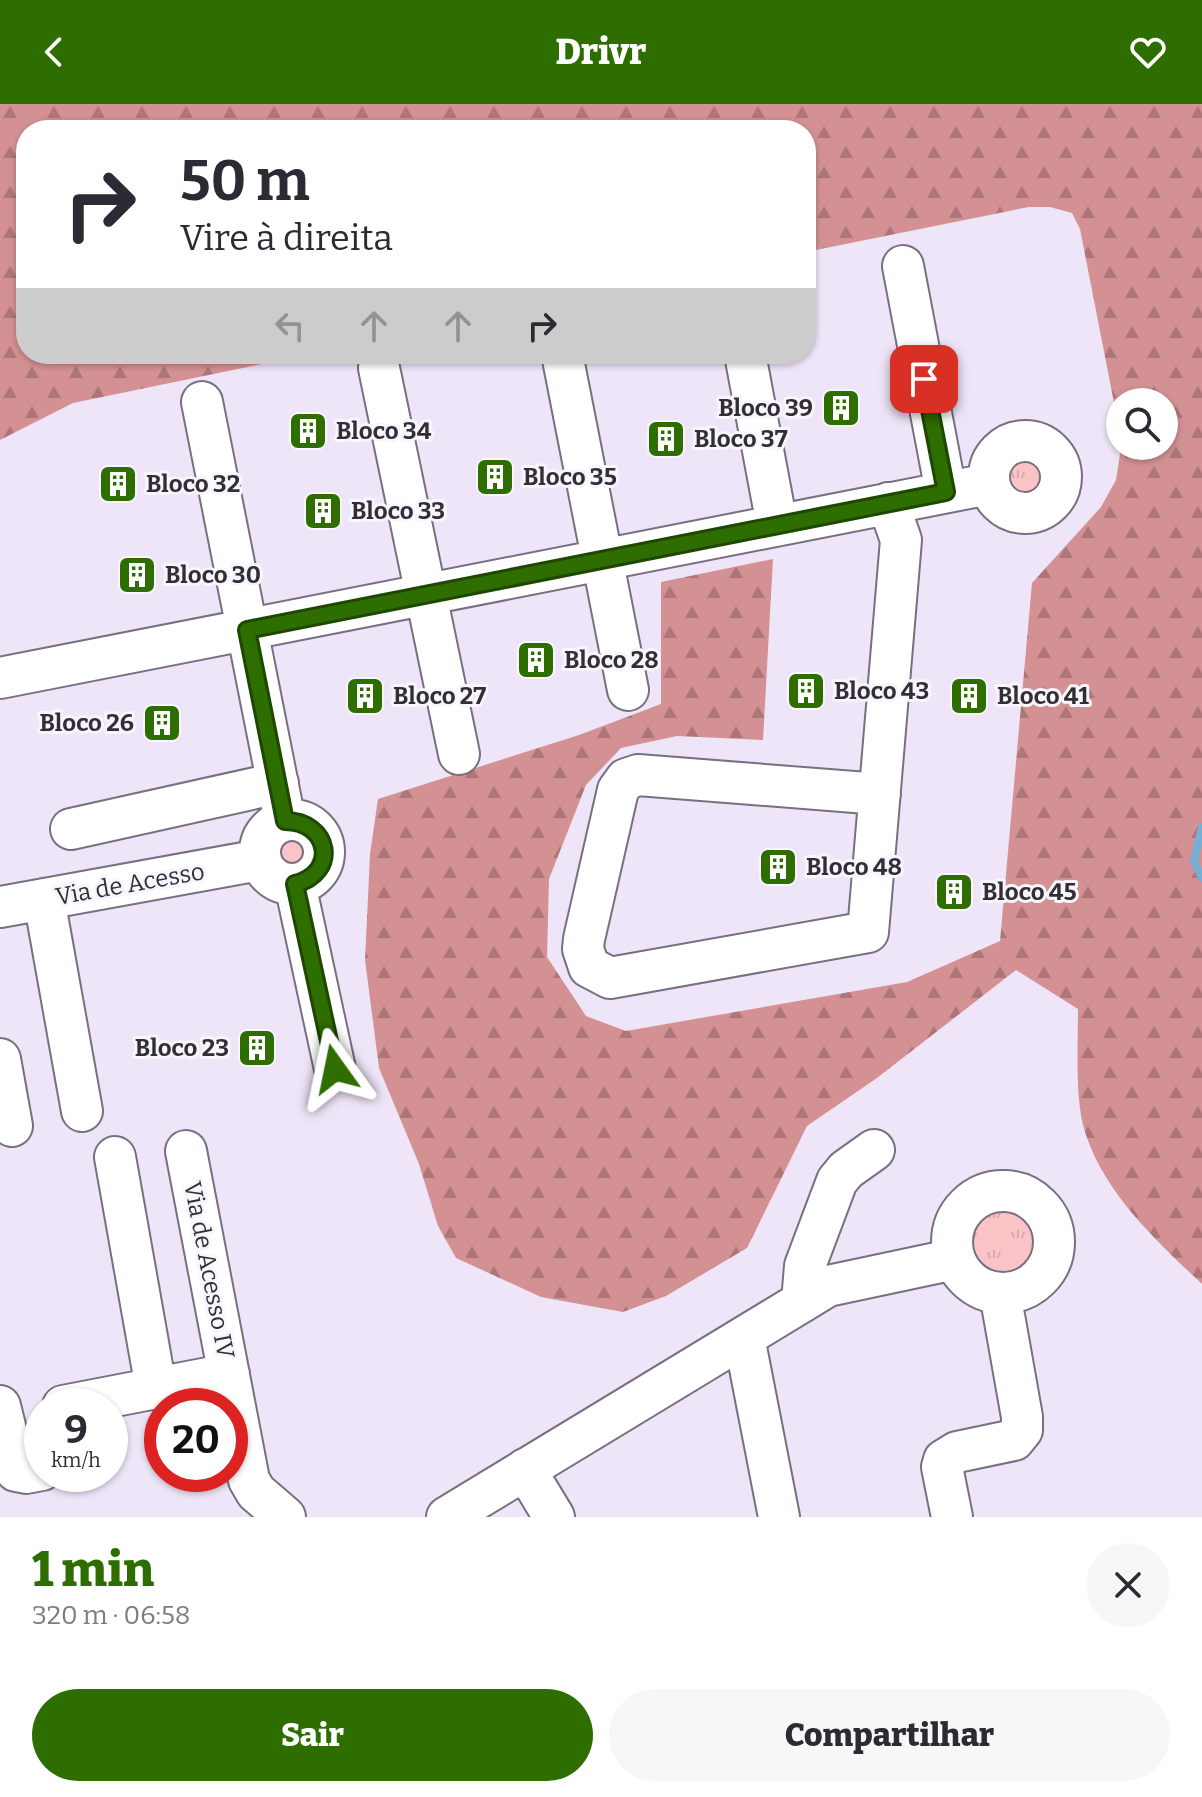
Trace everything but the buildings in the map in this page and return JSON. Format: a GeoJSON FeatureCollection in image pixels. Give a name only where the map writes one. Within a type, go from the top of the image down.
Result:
{"type":"FeatureCollection","features":[{"type":"Feature","properties":{"kind":"lane"},"geometry":{"type":"LineString","coordinates":[[903,266],[946,492]]}},
{"type":"Feature","properties":{"kind":"lane"},"geometry":{"type":"LineString","coordinates":[[564,364],[628,690]]}},
{"type":"Feature","properties":{"kind":"lane"},"geometry":{"type":"LineString","coordinates":[[747,364],[777,525]]}},
{"type":"Feature","properties":{"kind":"lane"},"geometry":{"type":"LineString","coordinates":[[379,368],[459,754]]}},
{"type":"Feature","properties":{"kind":"lane"},"geometry":{"type":"LineString","coordinates":[[202,402],[282,802],[297,821],[317,832],[324,854],[315,874],[295,884],[273,879],[260,860],[261,841],[275,825],[282,802]]}},
{"type":"Feature","properties":{"kind":"lane"},"geometry":{"type":"LineString","coordinates":[[0,678],[989,484]]}},
{"type":"Feature","properties":{"kind":"lane"},"geometry":{"type":"LineString","coordinates":[[880,794],[638,775],[626,779],[618,790],[584,939],[583,949],[589,967],[610,978],[868,932],[880,794],[901,540],[888,503]]}},
{"type":"Feature","properties":{"kind":"lane"},"geometry":{"type":"LineString","coordinates":[[71,829],[282,802]]}},
{"type":"Feature","properties":{"kind":"lane","name":"Via de Acesso"},"geometry":{"type":"LineString","coordinates":[[0,907],[260,860]]}},
{"type":"Feature","properties":{"kind":"lane"},"geometry":{"type":"LineString","coordinates":[[295,884],[335,1069]]}},
{"type":"Feature","properties":{"kind":"lane"},"geometry":{"type":"LineString","coordinates":[[44,899],[82,1111]]}},
{"type":"Feature","properties":{"kind":"lane"},"geometry":{"type":"LineString","coordinates":[[0,1059],[12,1126]]}},
{"type":"Feature","properties":{"kind":"lane"},"geometry":{"type":"LineString","coordinates":[[802,1302],[805,1266],[837,1181],[846,1170],[874,1150]]}},
{"type":"Feature","properties":{"kind":"lane","name":"Via de Acesso IV"},"geometry":{"type":"LineString","coordinates":[[186,1151],[249,1480],[256,1492],[285,1517]]}},
{"type":"Feature","properties":{"kind":"lane"},"geometry":{"type":"LineString","coordinates":[[115,1157],[156,1388],[229,1374]]}},
{"type":"Feature","properties":{"kind":"lane"},"geometry":{"type":"LineString","coordinates":[[993,1192],[1010,1192],[1027,1197],[1040,1207],[1050,1222],[1054,1238],[1052,1256],[1045,1271],[1025,1287],[1000,1293],[972,1283],[961,1272],[952,1242],[955,1225],[963,1210],[993,1192]]}},
{"type":"Feature","properties":{"kind":"lane"},"geometry":{"type":"LineString","coordinates":[[447,1517],[828,1286],[955,1259]]}},
{"type":"Feature","properties":{"kind":"lane"},"geometry":{"type":"LineString","coordinates":[[952,1517],[942,1467],[944,1460],[957,1452],[1014,1440],[1022,1430],[1000,1293]]}},
{"type":"Feature","properties":{"kind":"lane"},"geometry":{"type":"LineString","coordinates":[[744,1337],[779,1517]]}},
{"type":"Feature","properties":{"kind":"lane"},"geometry":{"type":"LineString","coordinates":[[24,1408],[0,1406],[16,1471],[24,1473]]}},
{"type":"Feature","properties":{"kind":"lane"},"geometry":{"type":"LineString","coordinates":[[525,1469],[554,1517]]}},
{"type":"Feature","properties":{"kind":"green space"},"geometry":{"type":"Polygon","coordinates":[[[0,104],[1202,104],[1202,1284],[1131,1212],[1102,1171],[1091,1148],[1083,1125],[1079,1097],[1078,1009],[1016,970],[877,1078],[807,1126],[747,1248],[666,1296],[623,1312],[541,1297],[456,1258],[438,1226],[419,1164],[379,1068],[365,960],[370,854],[378,799],[579,735],[661,704],[661,582],[773,559],[763,740],[677,736],[621,748],[586,785],[549,879],[547,957],[586,1016],[626,1031],[907,982],[1000,941],[1032,583],[1101,507],[1116,480],[1119,460],[1178,460],[1178,388],[1111,388],[1080,229],[1072,213],[1050,207],[1029,207],[816,250],[816,120],[16,120],[16,364],[262,364],[73,403],[0,440],[0,104]]]}},
{"type":"Feature","properties":{"kind":"green space"},"geometry":{"type":"Polygon","coordinates":[[[1025,451],[1043,458],[1050,476],[1043,494],[1025,501],[1007,494],[1000,476],[1007,458],[1025,451]]]}},
{"type":"Feature","properties":{"kind":"green space"},"geometry":{"type":"Polygon","coordinates":[[[292,831],[307,837],[313,852],[307,867],[292,873],[277,867],[271,852],[277,837],[292,831]]]}},
{"type":"Feature","properties":{"kind":"green space"},"geometry":{"type":"Polygon","coordinates":[[[1003,1200],[1019,1203],[1033,1212],[1042,1226],[1045,1242],[1042,1258],[1033,1272],[1019,1281],[1003,1284],[987,1281],[973,1272],[964,1258],[961,1242],[964,1226],[973,1212],[987,1203],[1003,1200]]]}},
{"type":"Feature","properties":{"kind":"waterway"},"geometry":{"type":"LineString","coordinates":[[1202,827],[1194,861],[1202,878]]}},
{"type":"Feature","properties":{"kind":"place","name":"Bloco 39"},"geometry":{"type":"Point","coordinates":[841,408]}},
{"type":"Feature","properties":{"kind":"place","name":"Bloco 34"},"geometry":{"type":"Point","coordinates":[308,431]}},
{"type":"Feature","properties":{"kind":"place","name":"Bloco 37"},"geometry":{"type":"Point","coordinates":[666,439]}},
{"type":"Feature","properties":{"kind":"place","name":"Bloco 35"},"geometry":{"type":"Point","coordinates":[495,477]}},
{"type":"Feature","properties":{"kind":"place","name":"Bloco 32"},"geometry":{"type":"Point","coordinates":[118,484]}},
{"type":"Feature","properties":{"kind":"place","name":"Bloco 33"},"geometry":{"type":"Point","coordinates":[323,511]}},
{"type":"Feature","properties":{"kind":"place","name":"Bloco 30"},"geometry":{"type":"Point","coordinates":[137,575]}},
{"type":"Feature","properties":{"kind":"place","name":"Bloco 28"},"geometry":{"type":"Point","coordinates":[536,660]}},
{"type":"Feature","properties":{"kind":"place","name":"Bloco 43"},"geometry":{"type":"Point","coordinates":[806,691]}},
{"type":"Feature","properties":{"kind":"place","name":"Bloco 27"},"geometry":{"type":"Point","coordinates":[365,696]}},
{"type":"Feature","properties":{"kind":"place","name":"Bloco 41"},"geometry":{"type":"Point","coordinates":[969,696]}},
{"type":"Feature","properties":{"kind":"place","name":"Bloco 26"},"geometry":{"type":"Point","coordinates":[162,723]}},
{"type":"Feature","properties":{"kind":"place","name":"Bloco 48"},"geometry":{"type":"Point","coordinates":[778,867]}},
{"type":"Feature","properties":{"kind":"place","name":"Bloco 45"},"geometry":{"type":"Point","coordinates":[954,892]}},
{"type":"Feature","properties":{"kind":"place","name":"Bloco 23"},"geometry":{"type":"Point","coordinates":[257,1048]}},
{"type":"Feature","properties":{"kind":"route"},"geometry":{"type":"LineString","coordinates":[[335,1069],[295,884],[306,881],[321,865],[324,854],[322,842],[317,832],[308,825],[285,821],[247,630],[946,492],[924,379]]}}]}
